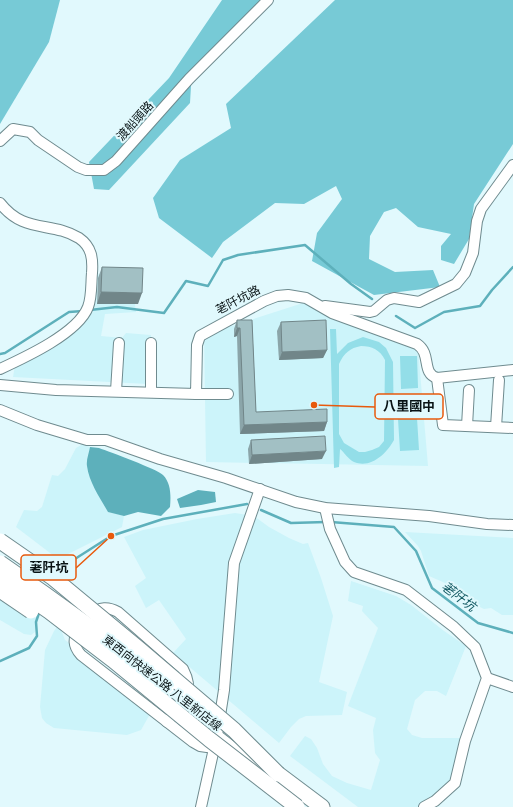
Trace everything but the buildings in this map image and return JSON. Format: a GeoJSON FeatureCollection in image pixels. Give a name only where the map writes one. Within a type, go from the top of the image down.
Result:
{"type":"FeatureCollection","features":[{"type":"Feature","properties":{"kind":"highway"},"geometry":{"type":"LineString","coordinates":[[0,541],[52,577],[133,644],[234,730],[278,774]]}},
{"type":"Feature","properties":{"kind":"highway","name":"東西向快速公路 八里新店線"},"geometry":{"type":"LineString","coordinates":[[0,563],[121,649],[278,774],[322,807]]}},
{"type":"Feature","properties":{"kind":"highway","name":"東西向快速公路 八里新店線"},"geometry":{"type":"LineString","coordinates":[[0,577],[49,611],[113,660],[297,807]]}},
{"type":"Feature","properties":{"kind":"highway"},"geometry":{"type":"LineString","coordinates":[[0,590],[43,619],[143,695],[213,741]]}},
{"type":"Feature","properties":{"kind":"street","name":"渡船頭路"},"geometry":{"type":"LineString","coordinates":[[0,141],[13,129],[30,132],[38,140],[78,167],[86,170],[104,170],[116,161],[189,79],[268,0]]}},
{"type":"Feature","properties":{"kind":"street"},"geometry":{"type":"LineString","coordinates":[[316,304],[370,312],[374,311],[386,300],[398,298],[420,302],[456,284],[465,273],[473,253],[477,221],[482,209],[513,165]]}},
{"type":"Feature","properties":{"kind":"street"},"geometry":{"type":"LineString","coordinates":[[0,203],[21,221],[35,226],[67,232],[86,244],[91,253],[92,261],[89,305],[84,315],[75,325],[50,343],[0,369]]}},
{"type":"Feature","properties":{"kind":"street","name":"荖阡坑路"},"geometry":{"type":"LineString","coordinates":[[196,394],[197,345],[200,336],[264,300],[277,296],[298,296],[306,298],[332,313],[421,346],[426,354],[430,374],[437,378]]}},
{"type":"Feature","properties":{"kind":"street"},"geometry":{"type":"LineString","coordinates":[[116,391],[119,343]]}},
{"type":"Feature","properties":{"kind":"street"},"geometry":{"type":"LineString","coordinates":[[151,343],[151,392]]}},
{"type":"Feature","properties":{"kind":"street"},"geometry":{"type":"LineString","coordinates":[[513,370],[437,378],[443,425],[513,428]]}},
{"type":"Feature","properties":{"kind":"street"},"geometry":{"type":"LineString","coordinates":[[496,428],[499,380]]}},
{"type":"Feature","properties":{"kind":"street"},"geometry":{"type":"LineString","coordinates":[[0,385],[56,390],[228,394]]}},
{"type":"Feature","properties":{"kind":"street"},"geometry":{"type":"LineString","coordinates":[[467,426],[469,390]]}},
{"type":"Feature","properties":{"kind":"street"},"geometry":{"type":"LineString","coordinates":[[0,410],[37,425],[87,440],[106,440],[160,459],[260,489],[326,512],[429,516],[488,524],[513,525]]}},
{"type":"Feature","properties":{"kind":"street"},"geometry":{"type":"LineString","coordinates":[[201,807],[224,690],[234,563],[260,489]]}},
{"type":"Feature","properties":{"kind":"street"},"geometry":{"type":"LineString","coordinates":[[326,512],[330,528],[345,562],[354,572],[406,590],[454,627],[475,647],[487,678],[465,741],[455,783],[435,801],[424,807]]}},
{"type":"Feature","properties":{"kind":"street"},"geometry":{"type":"LineString","coordinates":[[0,570],[81,627]]}},
{"type":"Feature","properties":{"kind":"street"},"geometry":{"type":"LineString","coordinates":[[167,722],[188,696],[188,678],[183,669],[118,612],[113,609],[106,608],[95,611],[76,634],[74,639],[77,650],[167,722],[193,742],[200,746],[213,741]]}},
{"type":"Feature","properties":{"kind":"street"},"geometry":{"type":"LineString","coordinates":[[487,678],[513,688]]}},
{"type":"Feature","properties":{"kind":"street"},"geometry":{"type":"LineString","coordinates":[[213,741],[310,807]]}},
{"type":"Feature","properties":{"kind":"shaded area"},"geometry":{"type":"Polygon","coordinates":[[[0,0],[60,0],[49,42],[0,124],[0,0]]]}},
{"type":"Feature","properties":{"kind":"shaded area"},"geometry":{"type":"Polygon","coordinates":[[[222,0],[264,0],[192,69],[190,103],[109,190],[94,189],[89,162],[169,78],[222,0]]]}},
{"type":"Feature","properties":{"kind":"shaded area"},"geometry":{"type":"Polygon","coordinates":[[[335,0],[513,0],[513,144],[474,204],[469,239],[454,264],[441,260],[441,246],[451,234],[418,227],[396,208],[384,212],[370,236],[369,259],[395,272],[433,270],[440,287],[374,295],[312,261],[317,233],[342,199],[336,186],[304,204],[275,203],[223,242],[212,258],[159,218],[153,198],[180,160],[231,128],[226,104],[335,0]]]}},
{"type":"Feature","properties":{"kind":"shaded area"},"geometry":{"type":"Polygon","coordinates":[[[95,274],[131,277],[136,312],[105,314],[101,336],[122,338],[126,333],[151,335],[148,384],[13,377],[15,365],[83,325],[88,315],[95,274]]]}},
{"type":"Feature","properties":{"kind":"shaded area"},"geometry":{"type":"Polygon","coordinates":[[[303,303],[418,348],[428,466],[206,462],[204,335],[303,303]]]}},
{"type":"Feature","properties":{"kind":"shaded area"},"geometry":{"type":"Polygon","coordinates":[[[330,329],[336,329],[337,354],[348,343],[363,337],[379,342],[386,348],[393,362],[394,440],[383,455],[372,462],[360,464],[348,458],[340,449],[339,467],[334,468],[330,329]],[[365,346],[357,347],[345,354],[339,364],[339,434],[344,443],[359,452],[365,452],[379,447],[384,441],[385,360],[378,351],[365,346]]]}},
{"type":"Feature","properties":{"kind":"shaded area"},"geometry":{"type":"Polygon","coordinates":[[[400,356],[417,356],[418,388],[401,389],[400,356]]]}},
{"type":"Feature","properties":{"kind":"shaded area"},"geometry":{"type":"Polygon","coordinates":[[[417,418],[419,450],[400,451],[398,419],[417,418]]]}},
{"type":"Feature","properties":{"kind":"shaded area"},"geometry":{"type":"Polygon","coordinates":[[[83,444],[90,447],[87,464],[91,478],[108,511],[124,516],[122,527],[58,559],[16,527],[24,510],[37,511],[42,507],[52,475],[58,476],[65,469],[76,448],[83,444]]]}},
{"type":"Feature","properties":{"kind":"shaded area"},"geometry":{"type":"Polygon","coordinates":[[[90,447],[99,448],[123,457],[163,475],[169,486],[170,507],[161,516],[138,512],[124,516],[108,512],[95,490],[88,472],[87,461],[90,447]]]}},
{"type":"Feature","properties":{"kind":"shaded area"},"geometry":{"type":"Polygon","coordinates":[[[198,490],[215,492],[216,502],[180,508],[177,499],[198,490]]]}},
{"type":"Feature","properties":{"kind":"shaded area"},"geometry":{"type":"Polygon","coordinates":[[[235,513],[254,516],[269,527],[289,538],[303,544],[308,543],[333,616],[319,682],[347,692],[342,715],[306,716],[299,719],[279,743],[173,653],[186,639],[159,600],[146,608],[135,586],[146,578],[124,537],[143,530],[235,513]]]}},
{"type":"Feature","properties":{"kind":"shaded area"},"geometry":{"type":"Polygon","coordinates":[[[405,532],[513,538],[513,615],[502,615],[491,608],[484,609],[445,583],[429,576],[421,551],[405,532]]]}},
{"type":"Feature","properties":{"kind":"shaded area"},"geometry":{"type":"Polygon","coordinates":[[[351,581],[396,596],[411,605],[466,646],[446,696],[437,691],[425,691],[415,700],[407,729],[412,735],[422,738],[465,738],[453,786],[432,807],[358,807],[290,756],[305,736],[311,739],[317,748],[323,764],[332,776],[347,783],[371,790],[380,760],[375,753],[373,730],[376,718],[348,706],[378,628],[362,611],[363,606],[348,601],[351,581]]]}},
{"type":"Feature","properties":{"kind":"shaded area"},"geometry":{"type":"Polygon","coordinates":[[[0,596],[36,618],[37,622],[35,632],[31,635],[24,634],[0,620],[0,596]]]}},
{"type":"Feature","properties":{"kind":"shaded area"},"geometry":{"type":"Polygon","coordinates":[[[57,627],[60,627],[65,640],[150,705],[150,714],[141,730],[127,735],[54,728],[46,723],[42,718],[40,707],[45,650],[57,627]]]}},
{"type":"Feature","properties":{"kind":"waterway"},"geometry":{"type":"LineString","coordinates":[[90,310],[117,307],[164,313],[186,281],[208,286],[223,260],[238,255],[305,245],[351,284],[372,299]]}},
{"type":"Feature","properties":{"kind":"waterway"},"geometry":{"type":"LineString","coordinates":[[396,316],[415,328],[444,312],[480,306],[513,267]]}},
{"type":"Feature","properties":{"kind":"waterway"},"geometry":{"type":"LineString","coordinates":[[0,354],[5,353],[69,312],[83,311]]}},
{"type":"Feature","properties":{"kind":"waterway","name":"荖阡坑"},"geometry":{"type":"LineString","coordinates":[[57,576],[67,564],[111,536],[163,519],[247,504]]}},
{"type":"Feature","properties":{"kind":"waterway","name":"荖阡坑"},"geometry":{"type":"LineString","coordinates":[[261,510],[291,523],[326,522]]}},
{"type":"Feature","properties":{"kind":"waterway","name":"荖阡坑"},"geometry":{"type":"LineString","coordinates":[[331,522],[394,527],[416,551],[432,588],[478,623],[513,633]]}},
{"type":"Feature","properties":{"kind":"waterway","name":"荖阡坑"},"geometry":{"type":"LineString","coordinates":[[0,661],[29,648],[37,636],[36,622],[40,610]]}},
{"type":"Feature","properties":{"kind":"place","name":"八里國中"},"geometry":{"type":"Point","coordinates":[314,405]}},
{"type":"Feature","properties":{"kind":"place","name":"荖阡坑"},"geometry":{"type":"Point","coordinates":[111,536]}}]}
